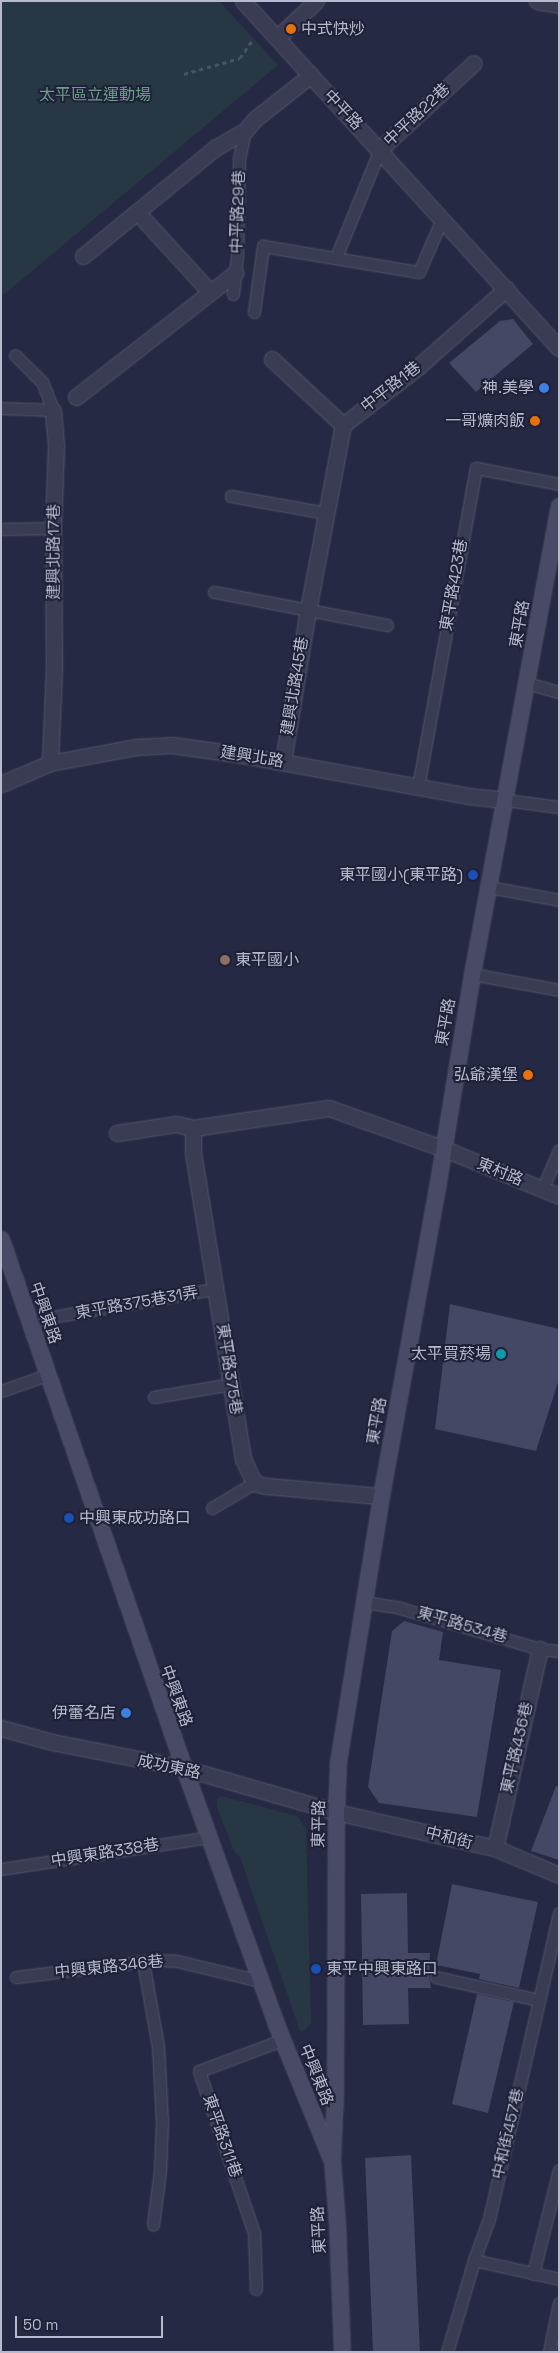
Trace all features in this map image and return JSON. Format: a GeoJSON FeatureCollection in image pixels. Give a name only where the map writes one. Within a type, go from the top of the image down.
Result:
{"type":"FeatureCollection","features":[{"type":"Feature","properties":{"kind":"street","name":"中平路"},"geometry":{"type":"LineString","coordinates":[[243,1],[559,348]]}},
{"type":"Feature","properties":{"kind":"street"},"geometry":{"type":"LineString","coordinates":[[277,38],[316,1]]}},
{"type":"Feature","properties":{"kind":"street"},"geometry":{"type":"LineString","coordinates":[[537,1],[559,6]]}},
{"type":"Feature","properties":{"kind":"street","name":"中平路22巷"},"geometry":{"type":"LineString","coordinates":[[380,150],[474,63]]}},
{"type":"Feature","properties":{"kind":"street"},"geometry":{"type":"LineString","coordinates":[[83,256],[215,148],[244,131],[255,119],[311,75]]}},
{"type":"Feature","properties":{"kind":"street"},"geometry":{"type":"LineString","coordinates":[[137,212],[210,292]]}},
{"type":"Feature","properties":{"kind":"street"},"geometry":{"type":"LineString","coordinates":[[76,397],[235,273]]}},
{"type":"Feature","properties":{"kind":"street","name":"中平路1巷"},"geometry":{"type":"LineString","coordinates":[[343,425],[418,367],[506,289]]}},
{"type":"Feature","properties":{"kind":"street"},"geometry":{"type":"LineString","coordinates":[[272,359],[343,425],[326,514]]}},
{"type":"Feature","properties":{"kind":"street","name":"建興北路17巷"},"geometry":{"type":"LineString","coordinates":[[50,762],[54,667],[53,528],[56,445],[53,410]]}},
{"type":"Feature","properties":{"kind":"street","name":"東平路"},"geometry":{"type":"LineString","coordinates":[[342,2352],[337,2224],[332,2160],[335,2094],[336,1812],[338,1762],[381,1496],[437,1188],[442,1148],[472,974],[557,526],[559,506]]}},
{"type":"Feature","properties":{"kind":"street","name":"建興北路45巷"},"geometry":{"type":"LineString","coordinates":[[283,761],[326,514]]}},
{"type":"Feature","properties":{"kind":"street","name":"建興北路"},"geometry":{"type":"LineString","coordinates":[[1,784],[50,762],[136,747],[172,745],[283,761],[505,800]]}},
{"type":"Feature","properties":{"kind":"street"},"geometry":{"type":"LineString","coordinates":[[117,1133],[176,1124],[193,1128],[329,1108],[442,1148]]}},
{"type":"Feature","properties":{"kind":"street","name":"東平路375巷"},"geometry":{"type":"LineString","coordinates":[[193,1128],[192,1153],[243,1459],[254,1483]]}},
{"type":"Feature","properties":{"kind":"street","name":"東村路"},"geometry":{"type":"LineString","coordinates":[[442,1148],[559,1196]]}},
{"type":"Feature","properties":{"kind":"street","name":"中興東路"},"geometry":{"type":"LineString","coordinates":[[2,1243],[208,1837],[282,2040],[332,2160]]}},
{"type":"Feature","properties":{"kind":"street"},"geometry":{"type":"LineString","coordinates":[[254,1483],[266,1486],[381,1496]]}},
{"type":"Feature","properties":{"kind":"street","name":"東平路436巷"},"geometry":{"type":"LineString","coordinates":[[494,1848],[540,1649]]}},
{"type":"Feature","properties":{"kind":"street","name":"成功東路"},"geometry":{"type":"LineString","coordinates":[[1,1728],[52,1742],[184,1768],[336,1812]]}},
{"type":"Feature","properties":{"kind":"street","name":"中和街"},"geometry":{"type":"LineString","coordinates":[[336,1812],[494,1848],[559,1875]]}},
{"type":"Feature","properties":{"kind":"lane","name":"中平路29巷"},"geometry":{"type":"LineString","coordinates":[[233,294],[239,159],[244,131]]}},
{"type":"Feature","properties":{"kind":"lane","name":"中平路22巷"},"geometry":{"type":"LineString","coordinates":[[336,258],[380,150]]}},
{"type":"Feature","properties":{"kind":"lane"},"geometry":{"type":"LineString","coordinates":[[254,312],[263,246],[419,272],[442,219]]}},
{"type":"Feature","properties":{"kind":"lane","name":"建興北路17巷"},"geometry":{"type":"LineString","coordinates":[[15,355],[42,382],[53,410]]}},
{"type":"Feature","properties":{"kind":"lane"},"geometry":{"type":"LineString","coordinates":[[1,408],[53,410]]}},
{"type":"Feature","properties":{"kind":"lane","name":"東平路423巷"},"geometry":{"type":"LineString","coordinates":[[418,786],[476,468],[559,484]]}},
{"type":"Feature","properties":{"kind":"lane"},"geometry":{"type":"LineString","coordinates":[[231,496],[326,514]]}},
{"type":"Feature","properties":{"kind":"lane"},"geometry":{"type":"LineString","coordinates":[[1,529],[53,528]]}},
{"type":"Feature","properties":{"kind":"lane"},"geometry":{"type":"LineString","coordinates":[[214,592],[387,625]]}},
{"type":"Feature","properties":{"kind":"lane"},"geometry":{"type":"LineString","coordinates":[[527,683],[559,692]]}},
{"type":"Feature","properties":{"kind":"lane"},"geometry":{"type":"LineString","coordinates":[[505,800],[559,807]]}},
{"type":"Feature","properties":{"kind":"lane"},"geometry":{"type":"LineString","coordinates":[[489,887],[559,900]]}},
{"type":"Feature","properties":{"kind":"lane"},"geometry":{"type":"LineString","coordinates":[[472,974],[559,990]]}},
{"type":"Feature","properties":{"kind":"lane"},"geometry":{"type":"LineString","coordinates":[[542,1190],[559,1150]]}},
{"type":"Feature","properties":{"kind":"lane","name":"東平路375巷31弄"},"geometry":{"type":"LineString","coordinates":[[29,1321],[215,1289]]}},
{"type":"Feature","properties":{"kind":"lane"},"geometry":{"type":"LineString","coordinates":[[1,1391],[47,1375]]}},
{"type":"Feature","properties":{"kind":"lane"},"geometry":{"type":"LineString","coordinates":[[154,1396],[232,1384]]}},
{"type":"Feature","properties":{"kind":"lane"},"geometry":{"type":"LineString","coordinates":[[212,1508],[254,1483]]}},
{"type":"Feature","properties":{"kind":"lane","name":"東平路534巷"},"geometry":{"type":"LineString","coordinates":[[364,1602],[400,1608],[540,1649],[559,1651]]}},
{"type":"Feature","properties":{"kind":"lane","name":"中興東路338巷"},"geometry":{"type":"LineString","coordinates":[[1,1869],[208,1837]]}},
{"type":"Feature","properties":{"kind":"lane","name":"中和街457巷"},"geometry":{"type":"LineString","coordinates":[[447,2352],[474,2260],[489,2219],[559,1913]]}},
{"type":"Feature","properties":{"kind":"lane","name":"中興東路346巷"},"geometry":{"type":"LineString","coordinates":[[16,1977],[143,1962],[177,1961],[260,1981]]}},
{"type":"Feature","properties":{"kind":"lane"},"geometry":{"type":"LineString","coordinates":[[143,1962],[158,2046],[162,2122],[160,2171],[153,2225]]}},
{"type":"Feature","properties":{"kind":"lane"},"geometry":{"type":"LineString","coordinates":[[436,1977],[539,2000]]}},
{"type":"Feature","properties":{"kind":"lane","name":"東平路311巷"},"geometry":{"type":"LineString","coordinates":[[256,2289],[254,2233],[199,2071],[282,2040]]}},
{"type":"Feature","properties":{"kind":"lane"},"geometry":{"type":"LineString","coordinates":[[533,2274],[559,2170]]}},
{"type":"Feature","properties":{"kind":"lane"},"geometry":{"type":"LineString","coordinates":[[474,2260],[559,2279]]}},
{"type":"Feature","properties":{"kind":"lane"},"geometry":{"type":"LineString","coordinates":[[548,2352],[559,2303]]}},
{"type":"Feature","properties":{"kind":"path"},"geometry":{"type":"LineString","coordinates":[[184,74],[240,58],[254,38]]}},
{"type":"Feature","properties":{"kind":"green space","name":"太平區立運動場"},"geometry":{"type":"Polygon","coordinates":[[[1,1],[219,1],[278,65],[1,297],[1,1]]]}},
{"type":"Feature","properties":{"kind":"green space"},"geometry":{"type":"Polygon","coordinates":[[[221,1796],[297,1816],[306,1829],[311,2023],[303,2032],[300,2031],[240,1857],[234,1851],[217,1807],[217,1799],[221,1796]]]}},
{"type":"Feature","properties":{"kind":"building"},"geometry":{"type":"Polygon","coordinates":[[[513,319],[533,344],[476,392],[449,363],[500,321],[513,319]]]}},
{"type":"Feature","properties":{"kind":"building","name":"太平買菸場"},"geometry":{"type":"Polygon","coordinates":[[[450,1304],[559,1329],[559,1379],[536,1451],[435,1429],[450,1304]]]}},
{"type":"Feature","properties":{"kind":"building"},"geometry":{"type":"Polygon","coordinates":[[[404,1621],[443,1632],[439,1660],[501,1670],[477,1817],[379,1803],[368,1787],[392,1631],[404,1621]]]}},
{"type":"Feature","properties":{"kind":"building"},"geometry":{"type":"Polygon","coordinates":[[[556,1786],[559,1787],[559,1860],[531,1851],[556,1786]]]}},
{"type":"Feature","properties":{"kind":"building"},"geometry":{"type":"Polygon","coordinates":[[[452,1884],[538,1902],[519,1988],[479,1979],[480,1974],[436,1965],[452,1884]]]}},
{"type":"Feature","properties":{"kind":"building"},"geometry":{"type":"Polygon","coordinates":[[[407,1893],[408,1953],[430,1953],[429,1976],[431,1988],[408,1988],[409,2024],[363,2025],[361,1894],[407,1893]]]}},
{"type":"Feature","properties":{"kind":"building"},"geometry":{"type":"Polygon","coordinates":[[[477,1994],[514,2002],[488,2113],[452,2104],[477,1994]]]}},
{"type":"Feature","properties":{"kind":"building"},"geometry":{"type":"Polygon","coordinates":[[[411,2155],[420,2352],[373,2352],[365,2158],[411,2155]]]}},
{"type":"Feature","properties":{"kind":"place","name":"中式快炒"},"geometry":{"type":"Point","coordinates":[291,29]}},
{"type":"Feature","properties":{"kind":"place","name":"神.美學"},"geometry":{"type":"Point","coordinates":[544,388]}},
{"type":"Feature","properties":{"kind":"place","name":"一哥爌肉飯"},"geometry":{"type":"Point","coordinates":[535,421]}},
{"type":"Feature","properties":{"kind":"place","name":"東平國小(東平路)"},"geometry":{"type":"Point","coordinates":[473,875]}},
{"type":"Feature","properties":{"kind":"place","name":"東平國小"},"geometry":{"type":"Point","coordinates":[225,960]}},
{"type":"Feature","properties":{"kind":"place","name":"弘爺漢堡"},"geometry":{"type":"Point","coordinates":[528,1075]}},
{"type":"Feature","properties":{"kind":"place","name":"太平買菸場"},"geometry":{"type":"Point","coordinates":[501,1354]}},
{"type":"Feature","properties":{"kind":"place","name":"中興東成功路口"},"geometry":{"type":"Point","coordinates":[69,1518]}},
{"type":"Feature","properties":{"kind":"place","name":"伊蕾名店"},"geometry":{"type":"Point","coordinates":[126,1713]}},
{"type":"Feature","properties":{"kind":"place","name":"東平中興東路口"},"geometry":{"type":"Point","coordinates":[316,1969]}}]}
